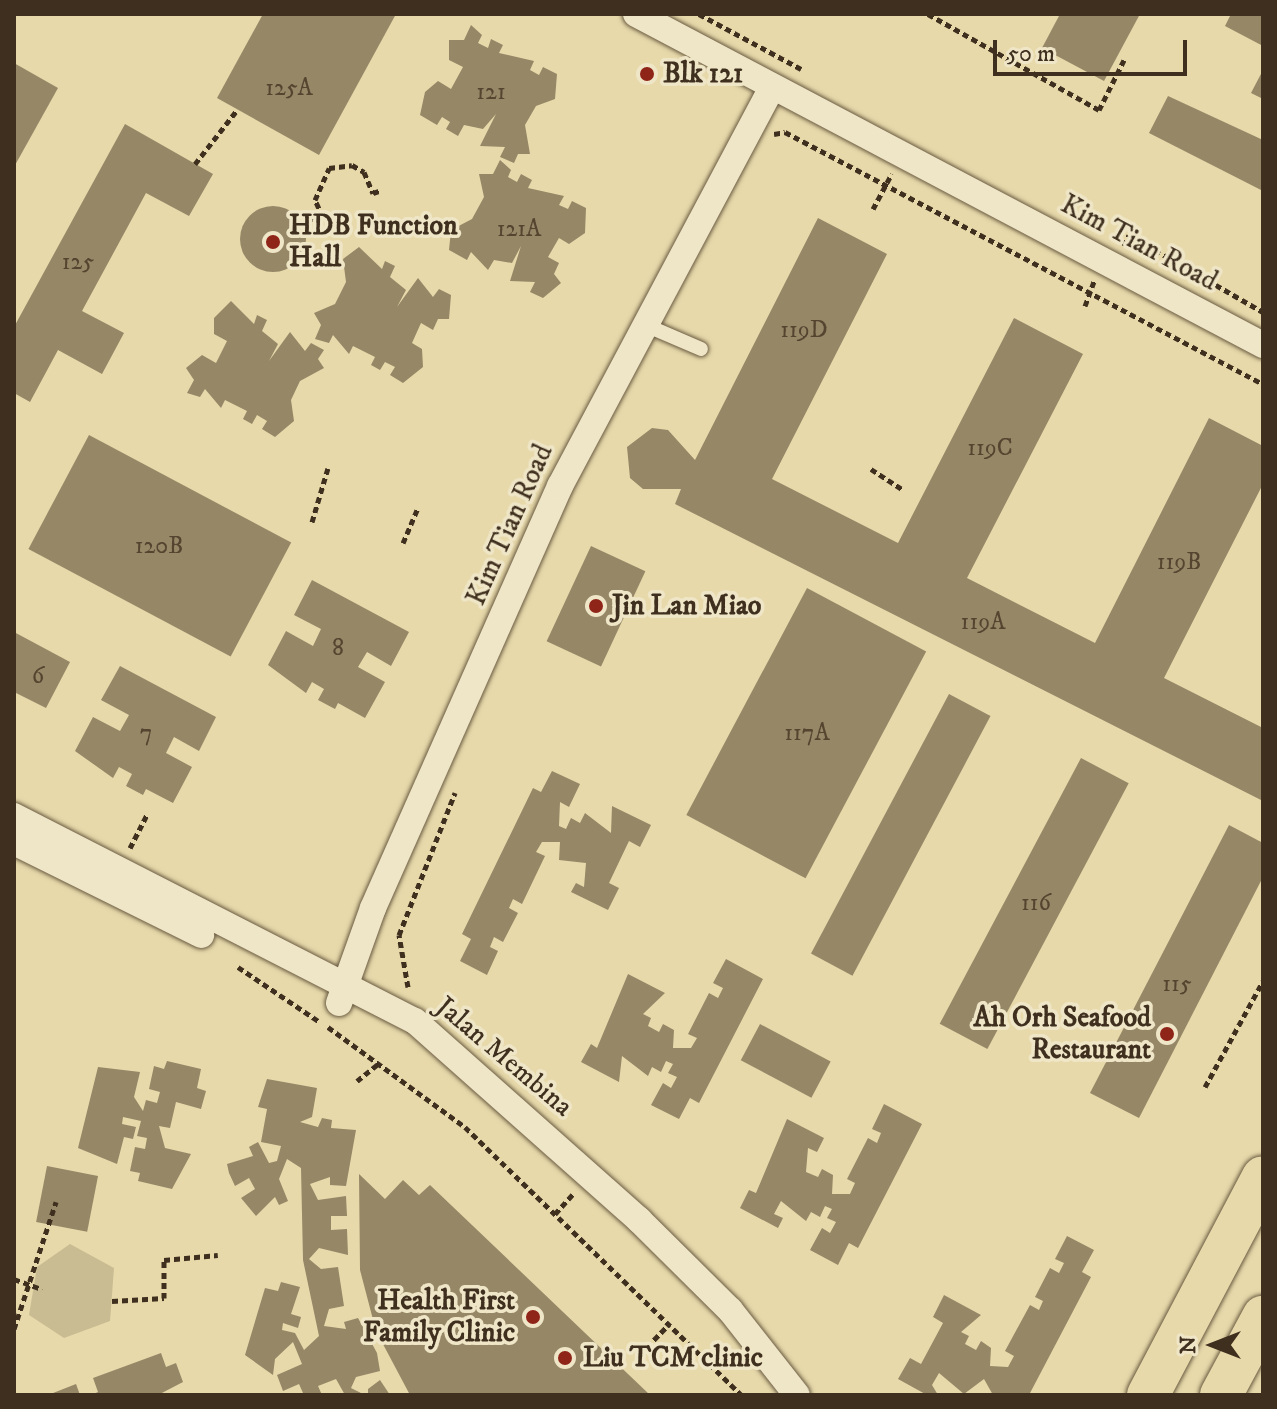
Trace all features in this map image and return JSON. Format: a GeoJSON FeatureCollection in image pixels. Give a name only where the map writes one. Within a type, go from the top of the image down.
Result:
{"type":"FeatureCollection","features":[{"type":"Feature","properties":{"kind":"main road"},"geometry":{"type":"LineString","coordinates":[[1148,1395],[1263,1177]]}},
{"type":"Feature","properties":{"kind":"main road"},"geometry":{"type":"LineString","coordinates":[[1221,1395],[1263,1317]]}},
{"type":"Feature","properties":{"kind":"street","name":"Kim Tian Road"},"geometry":{"type":"LineString","coordinates":[[636,14],[1263,345]]}},
{"type":"Feature","properties":{"kind":"street","name":"Kim Tian Road"},"geometry":{"type":"LineString","coordinates":[[342,995],[560,486],[643,324],[772,88]]}},
{"type":"Feature","properties":{"kind":"street","name":"Jalan Membina"},"geometry":{"type":"LineString","coordinates":[[14,816],[30,842],[342,995],[415,1021],[450,1049],[634,1226],[730,1310],[797,1395]]}},
{"type":"Feature","properties":{"kind":"street","name":"Jalan Membina"},"geometry":{"type":"LineString","coordinates":[[634,1226],[718,1318],[779,1395]]}},
{"type":"Feature","properties":{"kind":"lane"},"geometry":{"type":"LineString","coordinates":[[643,324],[701,349]]}},
{"type":"Feature","properties":{"kind":"path"},"geometry":{"type":"LineString","coordinates":[[928,14],[1099,110],[1124,60]]}},
{"type":"Feature","properties":{"kind":"path"},"geometry":{"type":"LineString","coordinates":[[195,164],[237,110]]}},
{"type":"Feature","properties":{"kind":"path"},"geometry":{"type":"LineString","coordinates":[[762,140],[785,132],[1263,384]]}},
{"type":"Feature","properties":{"kind":"path"},"geometry":{"type":"LineString","coordinates":[[303,225],[323,217],[315,200],[329,168],[352,165],[364,172],[373,193],[382,190]]}},
{"type":"Feature","properties":{"kind":"path"},"geometry":{"type":"LineString","coordinates":[[873,209],[886,185]]}},
{"type":"Feature","properties":{"kind":"path"},"geometry":{"type":"LineString","coordinates":[[1121,253],[1129,235],[1263,312]]}},
{"type":"Feature","properties":{"kind":"path"},"geometry":{"type":"LineString","coordinates":[[1085,306],[1089,297]]}},
{"type":"Feature","properties":{"kind":"path"},"geometry":{"type":"LineString","coordinates":[[312,522],[328,468]]}},
{"type":"Feature","properties":{"kind":"path"},"geometry":{"type":"LineString","coordinates":[[871,469],[902,489]]}},
{"type":"Feature","properties":{"kind":"path"},"geometry":{"type":"LineString","coordinates":[[403,543],[418,508]]}},
{"type":"Feature","properties":{"kind":"path"},"geometry":{"type":"LineString","coordinates":[[415,1002],[404,981],[399,935],[461,778]]}},
{"type":"Feature","properties":{"kind":"path"},"geometry":{"type":"LineString","coordinates":[[135,841],[148,813]]}},
{"type":"Feature","properties":{"kind":"path"},"geometry":{"type":"LineString","coordinates":[[238,967],[379,1063],[465,1127],[742,1395]]}},
{"type":"Feature","properties":{"kind":"path"},"geometry":{"type":"LineString","coordinates":[[1205,1087],[1263,981]]}},
{"type":"Feature","properties":{"kind":"path"},"geometry":{"type":"LineString","coordinates":[[357,1081],[379,1063]]}},
{"type":"Feature","properties":{"kind":"path"},"geometry":{"type":"LineString","coordinates":[[14,1329],[56,1202]]}},
{"type":"Feature","properties":{"kind":"path"},"geometry":{"type":"LineString","coordinates":[[112,1301],[164,1298],[164,1260],[218,1255]]}},
{"type":"Feature","properties":{"kind":"path"},"geometry":{"type":"LineString","coordinates":[[14,1279],[42,1289]]}},
{"type":"Feature","properties":{"kind":"path"},"geometry":{"type":"LineString","coordinates":[[647,1347],[669,1324]]}},
{"type":"Feature","properties":{"kind":"shaded area"},"geometry":{"type":"Polygon","coordinates":[[[70,1244],[114,1268],[110,1321],[64,1338],[29,1315],[37,1267],[70,1244]]]}},
{"type":"Feature","properties":{"kind":"building"},"geometry":{"type":"Polygon","coordinates":[[[263,14],[396,14],[319,155],[217,98],[263,14]]]}},
{"type":"Feature","properties":{"kind":"building"},"geometry":{"type":"Polygon","coordinates":[[[1060,14],[1140,14],[1104,81],[1042,48],[1060,14]]]}},
{"type":"Feature","properties":{"kind":"building"},"geometry":{"type":"Polygon","coordinates":[[[1231,14],[1263,14],[1263,46],[1225,26],[1231,14]]]}},
{"type":"Feature","properties":{"kind":"building"},"geometry":{"type":"Polygon","coordinates":[[[471,25],[482,35],[478,43],[488,48],[491,39],[503,45],[499,53],[534,61],[530,70],[539,75],[543,67],[557,74],[555,99],[536,106],[525,125],[530,154],[518,154],[514,163],[500,157],[505,147],[480,146],[496,114],[483,129],[464,125],[458,136],[446,129],[450,122],[442,117],[437,125],[420,115],[425,92],[438,81],[451,89],[463,67],[449,60],[449,40],[464,40],[471,25]]]}},
{"type":"Feature","properties":{"kind":"building"},"geometry":{"type":"Polygon","coordinates":[[[14,63],[58,88],[14,167],[14,63]]]}},
{"type":"Feature","properties":{"kind":"building"},"geometry":{"type":"Polygon","coordinates":[[[1263,70],[1263,99],[1251,93],[1263,70]]]}},
{"type":"Feature","properties":{"kind":"building"},"geometry":{"type":"Polygon","coordinates":[[[1168,96],[1263,140],[1263,191],[1149,133],[1168,96]]]}},
{"type":"Feature","properties":{"kind":"building"},"geometry":{"type":"Polygon","coordinates":[[[125,124],[213,174],[189,216],[146,193],[82,311],[124,333],[102,374],[58,350],[30,402],[14,393],[14,327],[125,124]]]}},
{"type":"Feature","properties":{"kind":"building"},"geometry":{"type":"Polygon","coordinates":[[[500,160],[511,170],[508,177],[517,182],[521,174],[532,180],[528,188],[564,196],[559,205],[568,209],[572,201],[586,208],[585,233],[569,244],[559,238],[548,257],[559,263],[554,274],[561,283],[543,298],[530,292],[535,282],[510,281],[521,246],[512,263],[494,260],[488,270],[471,252],[467,260],[449,250],[451,230],[472,219],[484,197],[479,174],[493,174],[500,160]]]}},
{"type":"Feature","properties":{"kind":"building","name":"HDB Function Hall"},"geometry":{"type":"Polygon","coordinates":[[[279,206],[297,215],[304,226],[304,252],[297,263],[286,270],[267,272],[254,267],[245,258],[240,233],[245,220],[254,211],[279,206]]]}},
{"type":"Feature","properties":{"kind":"building"},"geometry":{"type":"Polygon","coordinates":[[[818,218],[887,254],[772,479],[898,543],[1014,318],[1083,354],[967,578],[1095,643],[1209,418],[1263,446],[1263,484],[1164,678],[1263,728],[1263,801],[675,504],[681,489],[643,489],[630,478],[627,447],[652,428],[668,430],[695,460],[818,218]]]}},
{"type":"Feature","properties":{"kind":"building"},"geometry":{"type":"Polygon","coordinates":[[[359,247],[382,269],[385,261],[395,266],[390,277],[406,290],[397,307],[418,278],[433,297],[439,289],[451,295],[449,319],[438,319],[433,330],[421,323],[412,343],[422,349],[423,367],[403,383],[390,375],[395,367],[385,362],[380,370],[371,365],[375,357],[353,346],[349,354],[333,335],[329,343],[315,339],[321,325],[314,313],[335,304],[346,282],[343,259],[359,247]]]}},
{"type":"Feature","properties":{"kind":"building"},"geometry":{"type":"Polygon","coordinates":[[[231,301],[254,324],[257,315],[267,320],[262,331],[278,344],[269,361],[290,332],[305,351],[311,343],[324,350],[318,359],[324,368],[300,381],[291,400],[294,421],[275,437],[262,429],[267,421],[257,415],[252,424],[243,419],[247,411],[225,400],[221,408],[205,389],[200,397],[187,393],[194,380],[186,368],[202,355],[216,363],[227,341],[214,334],[214,318],[231,301]]]}},
{"type":"Feature","properties":{"kind":"building"},"geometry":{"type":"Polygon","coordinates":[[[89,435],[291,543],[231,656],[28,549],[89,435]]]}},
{"type":"Feature","properties":{"kind":"building","name":"Jin Lan Miao"},"geometry":{"type":"Polygon","coordinates":[[[591,546],[645,571],[601,667],[547,641],[591,546]]]}},
{"type":"Feature","properties":{"kind":"building"},"geometry":{"type":"Polygon","coordinates":[[[312,580],[409,632],[391,666],[367,652],[358,667],[385,682],[365,718],[338,703],[335,709],[318,700],[324,689],[312,682],[306,693],[268,665],[286,631],[313,646],[321,629],[294,615],[312,580]]]}},
{"type":"Feature","properties":{"kind":"building"},"geometry":{"type":"Polygon","coordinates":[[[807,588],[926,651],[806,878],[686,815],[807,588]]]}},
{"type":"Feature","properties":{"kind":"building"},"geometry":{"type":"Polygon","coordinates":[[[14,632],[70,662],[46,708],[14,692],[14,632]]]}},
{"type":"Feature","properties":{"kind":"building"},"geometry":{"type":"Polygon","coordinates":[[[120,666],[216,717],[199,751],[174,737],[166,753],[192,767],[173,803],[146,789],[143,795],[126,786],[132,774],[119,767],[113,778],[75,751],[93,717],[120,731],[129,715],[101,700],[120,666]]]}},
{"type":"Feature","properties":{"kind":"building"},"geometry":{"type":"Polygon","coordinates":[[[949,694],[990,716],[852,976],[811,954],[949,694]]]}},
{"type":"Feature","properties":{"kind":"building"},"geometry":{"type":"Polygon","coordinates":[[[1081,758],[1129,783],[987,1049],[940,1024],[1081,758]]]}},
{"type":"Feature","properties":{"kind":"building"},"geometry":{"type":"Polygon","coordinates":[[[552,771],[580,784],[569,807],[560,802],[559,826],[566,829],[571,818],[580,823],[585,813],[611,833],[612,806],[651,825],[640,847],[629,841],[609,883],[619,888],[608,910],[571,892],[576,883],[584,887],[586,863],[559,860],[560,842],[542,842],[536,852],[545,856],[522,904],[513,899],[509,908],[518,913],[503,942],[494,937],[490,947],[498,951],[487,975],[460,961],[471,939],[462,934],[533,788],[541,792],[552,771]]]}},
{"type":"Feature","properties":{"kind":"building"},"geometry":{"type":"Polygon","coordinates":[[[1229,825],[1263,843],[1263,877],[1139,1118],[1090,1093],[1229,825]]]}},
{"type":"Feature","properties":{"kind":"building"},"geometry":{"type":"Polygon","coordinates":[[[726,959],[763,979],[699,1103],[690,1098],[679,1119],[651,1105],[663,1083],[671,1088],[677,1077],[668,1073],[673,1064],[666,1061],[661,1072],[652,1067],[648,1076],[622,1056],[619,1082],[581,1062],[591,1044],[597,1048],[628,974],[665,993],[643,1014],[651,1018],[648,1026],[659,1032],[663,1024],[674,1030],[673,1048],[691,1048],[697,1038],[688,1034],[709,993],[718,998],[723,988],[713,983],[726,959]]]}},
{"type":"Feature","properties":{"kind":"building"},"geometry":{"type":"Polygon","coordinates":[[[760,1024],[831,1062],[811,1098],[741,1060],[760,1024]]]}},
{"type":"Feature","properties":{"kind":"building"},"geometry":{"type":"Polygon","coordinates":[[[167,1061],[201,1069],[197,1088],[206,1091],[201,1109],[176,1102],[170,1128],[159,1126],[165,1148],[191,1154],[172,1189],[138,1181],[140,1173],[130,1171],[135,1147],[145,1149],[147,1138],[137,1136],[141,1121],[123,1117],[122,1124],[136,1127],[133,1139],[124,1137],[117,1164],[78,1148],[98,1067],[140,1072],[134,1097],[143,1111],[146,1100],[157,1103],[160,1092],[149,1089],[154,1066],[164,1069],[167,1061]]]}},
{"type":"Feature","properties":{"kind":"building"},"geometry":{"type":"Polygon","coordinates":[[[267,1079],[317,1088],[312,1117],[300,1122],[318,1127],[322,1118],[332,1120],[331,1128],[356,1130],[346,1186],[330,1185],[330,1177],[310,1184],[318,1200],[346,1196],[347,1216],[331,1216],[331,1230],[347,1229],[348,1255],[319,1248],[309,1259],[321,1269],[338,1267],[344,1306],[329,1309],[324,1326],[346,1329],[344,1322],[358,1318],[377,1353],[380,1371],[356,1377],[351,1388],[365,1395],[345,1395],[336,1379],[318,1386],[322,1395],[303,1393],[299,1384],[283,1391],[277,1375],[302,1364],[293,1342],[275,1359],[273,1375],[245,1355],[265,1288],[278,1291],[281,1282],[300,1287],[291,1314],[301,1317],[298,1328],[283,1323],[282,1330],[295,1333],[304,1350],[319,1336],[303,1260],[301,1168],[287,1159],[279,1179],[288,1201],[279,1205],[275,1197],[256,1216],[241,1198],[255,1189],[249,1178],[235,1186],[227,1164],[253,1156],[249,1147],[258,1142],[269,1163],[277,1161],[281,1146],[261,1142],[267,1109],[258,1107],[267,1079]]]}},
{"type":"Feature","properties":{"kind":"building"},"geometry":{"type":"Polygon","coordinates":[[[884,1104],[922,1124],[858,1248],[849,1243],[838,1265],[810,1250],[822,1228],[830,1233],[836,1222],[827,1218],[832,1209],[825,1206],[820,1217],[811,1212],[806,1221],[781,1201],[774,1214],[783,1218],[778,1228],[740,1208],[749,1190],[756,1193],[787,1119],[824,1138],[817,1152],[808,1148],[806,1172],[818,1177],[822,1169],[833,1175],[832,1194],[850,1194],[855,1183],[847,1179],[868,1138],[877,1143],[881,1133],[872,1129],[884,1104]]]}},
{"type":"Feature","properties":{"kind":"building"},"geometry":{"type":"Polygon","coordinates":[[[47,1166],[98,1176],[87,1232],[36,1222],[47,1166]]]}},
{"type":"Feature","properties":{"kind":"building"},"geometry":{"type":"Polygon","coordinates":[[[359,1174],[385,1199],[403,1180],[419,1195],[430,1185],[650,1395],[410,1395],[376,1331],[360,1270],[359,1174]]]}},
{"type":"Feature","properties":{"kind":"building"},"geometry":{"type":"Polygon","coordinates":[[[1067,1236],[1094,1250],[1082,1272],[1091,1277],[1029,1395],[993,1395],[984,1379],[964,1394],[939,1373],[932,1385],[938,1395],[927,1395],[898,1379],[910,1358],[921,1364],[943,1323],[933,1317],[944,1295],[981,1315],[961,1332],[969,1336],[965,1344],[976,1350],[981,1341],[991,1348],[990,1366],[1008,1367],[1014,1356],[1005,1351],[1030,1305],[1039,1310],[1043,1301],[1035,1297],[1050,1268],[1059,1273],[1064,1263],[1055,1259],[1067,1236]]]}},
{"type":"Feature","properties":{"kind":"building"},"geometry":{"type":"Polygon","coordinates":[[[161,1353],[166,1367],[176,1363],[183,1382],[158,1395],[91,1395],[98,1392],[93,1378],[161,1353]]]}},
{"type":"Feature","properties":{"kind":"building"},"geometry":{"type":"Polygon","coordinates":[[[380,1380],[390,1395],[368,1395],[368,1389],[380,1380]]]}},
{"type":"Feature","properties":{"kind":"building"},"geometry":{"type":"Polygon","coordinates":[[[76,1384],[80,1395],[48,1395],[76,1384]]]}},
{"type":"Feature","properties":{"kind":"place","name":"Blk 121"},"geometry":{"type":"Point","coordinates":[647,74]}},
{"type":"Feature","properties":{"kind":"place","name":"HDB Function Hall"},"geometry":{"type":"Point","coordinates":[273,242]}},
{"type":"Feature","properties":{"kind":"place","name":"Jin Lan Miao"},"geometry":{"type":"Point","coordinates":[596,606]}},
{"type":"Feature","properties":{"kind":"place","name":"Ah Orh Seafood Restaurant"},"geometry":{"type":"Point","coordinates":[1167,1034]}},
{"type":"Feature","properties":{"kind":"place","name":"Health First Family Clinic"},"geometry":{"type":"Point","coordinates":[533,1317]}},
{"type":"Feature","properties":{"kind":"place","name":"Liu TCM clinic"},"geometry":{"type":"Point","coordinates":[565,1358]}}]}
